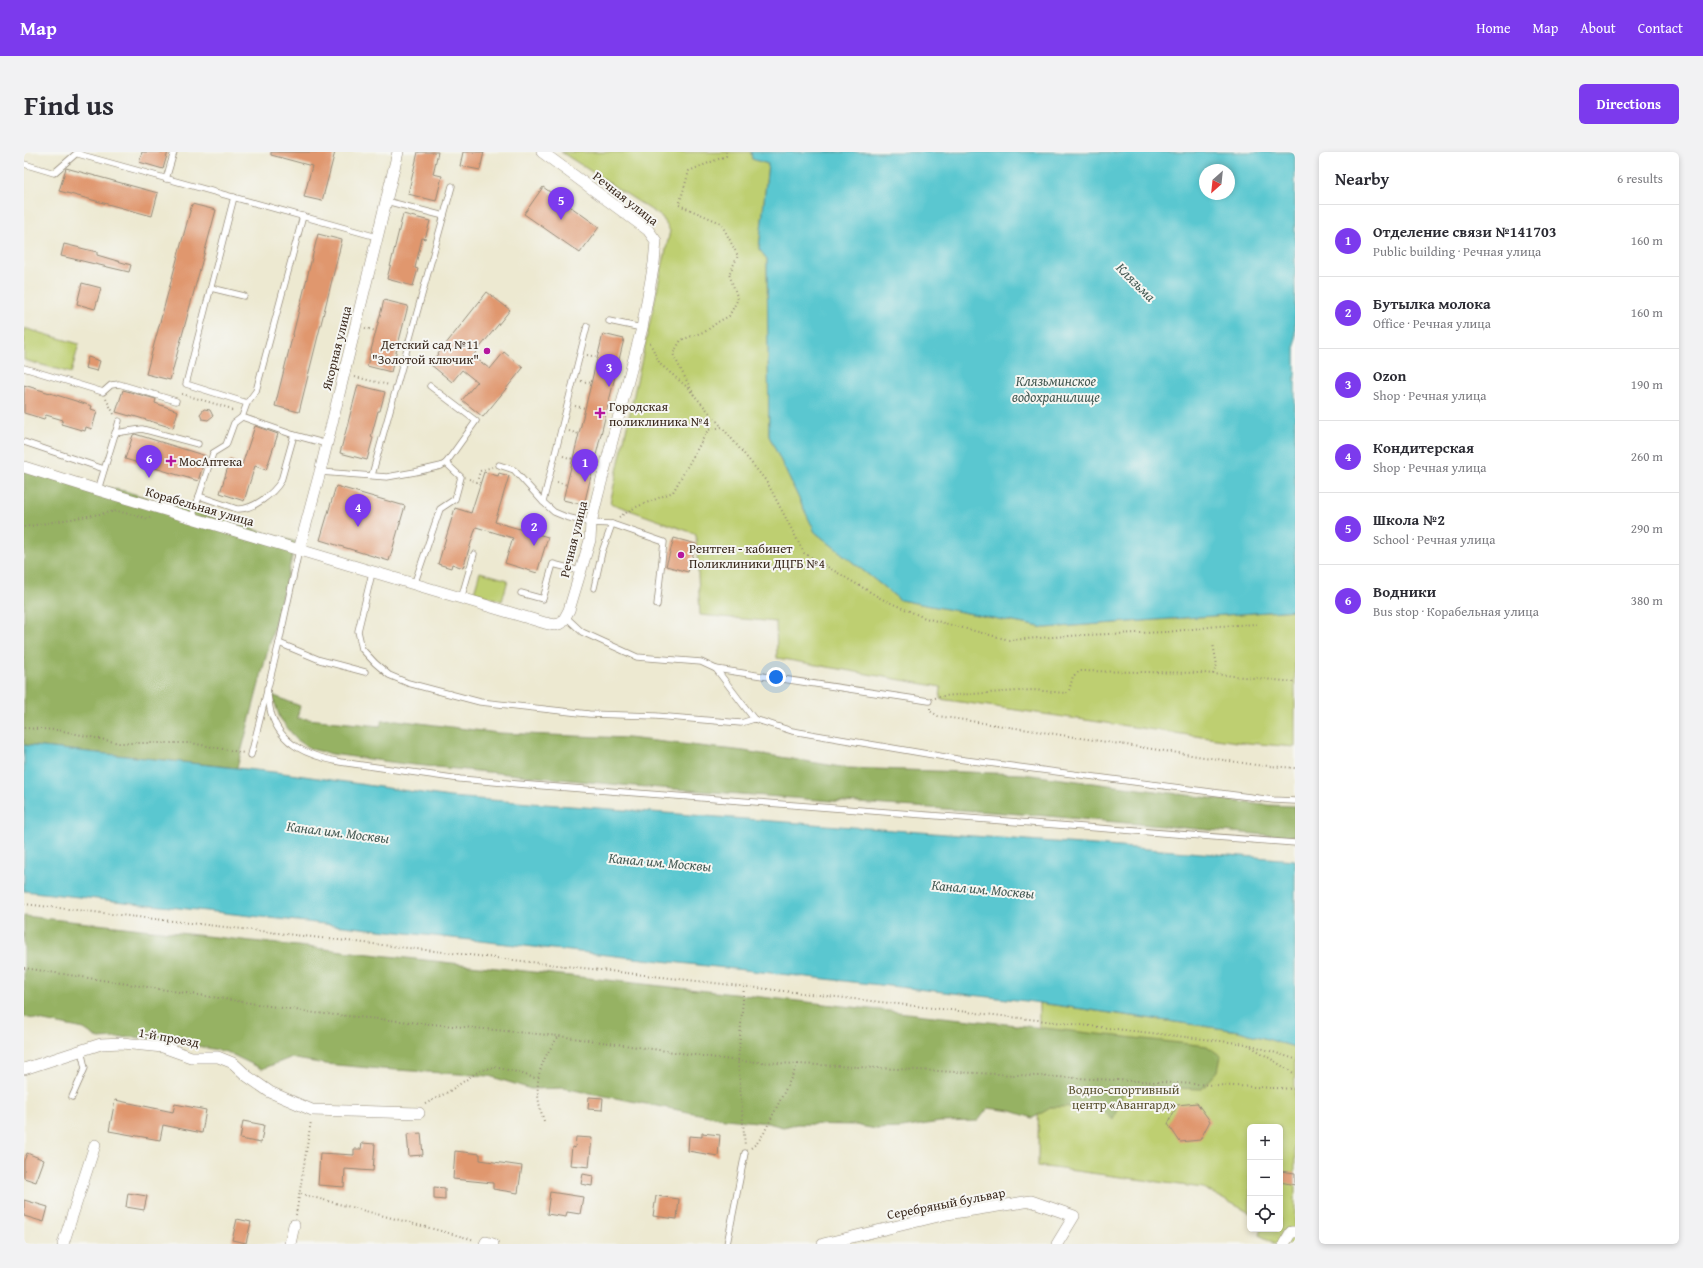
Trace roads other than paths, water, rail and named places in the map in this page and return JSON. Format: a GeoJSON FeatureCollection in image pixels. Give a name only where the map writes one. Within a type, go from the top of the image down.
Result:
{"type":"FeatureCollection","features":[{"type":"Feature","properties":{"kind":"street","name":"Якорная улица"},"geometry":{"type":"LineString","coordinates":[[299,550],[327,444],[398,152]]}},
{"type":"Feature","properties":{"kind":"street","name":"Речная улица"},"geometry":{"type":"LineString","coordinates":[[542,152],[648,230],[656,241],[654,263],[642,328],[591,523],[590,540],[566,617]]}},
{"type":"Feature","properties":{"kind":"street","name":"Корабельная улица"},"geometry":{"type":"LineString","coordinates":[[24,467],[299,550]]}},
{"type":"Feature","properties":{"kind":"street"},"geometry":{"type":"LineString","coordinates":[[299,550],[550,624],[555,625],[562,623],[566,617]]}},
{"type":"Feature","properties":{"kind":"street","name":"1-й проезд"},"geometry":{"type":"LineString","coordinates":[[24,1069],[101,1044],[122,1043],[163,1047],[191,1057],[218,1057],[232,1063],[270,1092],[312,1110],[419,1113]]}},
{"type":"Feature","properties":{"kind":"street"},"geometry":{"type":"LineString","coordinates":[[63,1244],[95,1145]]}},
{"type":"Feature","properties":{"kind":"street","name":"Серебряный бульвар"},"geometry":{"type":"LineString","coordinates":[[823,1244],[948,1214],[1031,1201],[1074,1216],[1057,1244]]}},
{"type":"Feature","properties":{"kind":"street"},"geometry":{"type":"LineString","coordinates":[[290,1244],[294,1225]]}},
{"type":"Feature","properties":{"kind":"street"},"geometry":{"type":"LineString","coordinates":[[1284,1244],[1291,1232],[1295,1232]]}},
{"type":"Feature","properties":{"kind":"lane"},"geometry":{"type":"LineString","coordinates":[[166,179],[174,152]]}},
{"type":"Feature","properties":{"kind":"lane"},"geometry":{"type":"LineString","coordinates":[[24,164],[54,174],[78,153],[166,179],[377,237]]}},
{"type":"Feature","properties":{"kind":"lane"},"geometry":{"type":"LineString","coordinates":[[372,475],[398,387],[452,186]]}},
{"type":"Feature","properties":{"kind":"lane"},"geometry":{"type":"LineString","coordinates":[[234,198],[186,384],[247,403]]}},
{"type":"Feature","properties":{"kind":"lane"},"geometry":{"type":"LineString","coordinates":[[386,201],[444,216]]}},
{"type":"Feature","properties":{"kind":"lane"},"geometry":{"type":"LineString","coordinates":[[192,518],[213,453],[226,445],[234,422],[242,417],[247,403],[256,391],[303,216]]}},
{"type":"Feature","properties":{"kind":"lane"},"geometry":{"type":"LineString","coordinates":[[211,288],[244,296]]}},
{"type":"Feature","properties":{"kind":"lane"},"geometry":{"type":"LineString","coordinates":[[609,321],[642,328]]}},
{"type":"Feature","properties":{"kind":"lane"},"geometry":{"type":"LineString","coordinates":[[543,502],[587,326]]}},
{"type":"Feature","properties":{"kind":"lane"},"geometry":{"type":"LineString","coordinates":[[24,368],[103,392],[111,385],[119,384],[176,401]]}},
{"type":"Feature","properties":{"kind":"lane"},"geometry":{"type":"LineString","coordinates":[[320,472],[387,477],[408,474],[441,466],[446,463],[476,421],[430,386]]}},
{"type":"Feature","properties":{"kind":"lane"},"geometry":{"type":"LineString","coordinates":[[242,417],[294,436],[327,444]]}},
{"type":"Feature","properties":{"kind":"lane"},"geometry":{"type":"LineString","coordinates":[[98,490],[119,421]]}},
{"type":"Feature","properties":{"kind":"lane"},"geometry":{"type":"LineString","coordinates":[[115,433],[142,429],[198,444]]}},
{"type":"Feature","properties":{"kind":"lane"},"geometry":{"type":"LineString","coordinates":[[199,496],[238,509],[250,507],[278,486],[281,481],[294,436]]}},
{"type":"Feature","properties":{"kind":"lane"},"geometry":{"type":"LineString","coordinates":[[24,442],[104,469]]}},
{"type":"Feature","properties":{"kind":"lane"},"geometry":{"type":"LineString","coordinates":[[414,585],[440,509],[455,499],[461,477],[446,463]]}},
{"type":"Feature","properties":{"kind":"lane"},"geometry":{"type":"LineString","coordinates":[[499,465],[514,470],[554,512],[591,523],[612,524],[664,542],[656,605]]}},
{"type":"Feature","properties":{"kind":"lane"},"geometry":{"type":"LineString","coordinates":[[594,588],[602,552],[612,524]]}},
{"type":"Feature","properties":{"kind":"lane"},"geometry":{"type":"LineString","coordinates":[[251,755],[279,643],[299,550]]}},
{"type":"Feature","properties":{"kind":"lane"},"geometry":{"type":"LineString","coordinates":[[461,599],[474,554]]}},
{"type":"Feature","properties":{"kind":"lane"},"geometry":{"type":"LineString","coordinates":[[521,593],[543,599],[553,564],[580,571]]}},
{"type":"Feature","properties":{"kind":"lane"},"geometry":{"type":"LineString","coordinates":[[372,572],[358,631],[362,649],[390,676],[408,683],[480,702],[581,713],[656,716],[741,723],[754,719],[792,731],[957,760],[1273,800],[1295,801]]}},
{"type":"Feature","properties":{"kind":"lane"},"geometry":{"type":"LineString","coordinates":[[566,617],[582,632],[637,657],[701,662],[716,669],[929,701]]}},
{"type":"Feature","properties":{"kind":"lane"},"geometry":{"type":"LineString","coordinates":[[279,643],[320,660],[365,672]]}},
{"type":"Feature","properties":{"kind":"lane"},"geometry":{"type":"LineString","coordinates":[[716,669],[754,719]]}},
{"type":"Feature","properties":{"kind":"lane"},"geometry":{"type":"LineString","coordinates":[[267,688],[272,714],[280,730],[291,744],[305,753],[322,759],[340,762],[517,784],[1295,843]]}},
{"type":"Feature","properties":{"kind":"lane"},"geometry":{"type":"LineString","coordinates":[[72,1097],[85,1068],[81,1050]]}},
{"type":"Feature","properties":{"kind":"lane"},"geometry":{"type":"LineString","coordinates":[[727,1244],[745,1153]]}},
{"type":"Feature","properties":{"kind":"water","name":"Клязьминское водохранилище"},"geometry":{"type":"Polygon","coordinates":[[[751,152],[1295,152],[1295,610],[1045,628],[900,600],[815,532],[769,436],[767,259],[759,249],[768,164],[752,159],[751,152]]]}},
{"type":"Feature","properties":{"kind":"water","name":"Канал им. Москвы"},"geometry":{"type":"Polygon","coordinates":[[[24,745],[283,773],[450,797],[1295,860],[1295,1047],[1239,1031],[1026,1001],[24,891],[24,745]]]}},
{"type":"Feature","properties":{"kind":"place","name":"Школа №2"},"geometry":{"type":"Point","coordinates":[561,220]}},
{"type":"Feature","properties":{"kind":"place","name":"Детский сад №11 \"Золотой ключик\""},"geometry":{"type":"Point","coordinates":[487,351]}},
{"type":"Feature","properties":{"kind":"place","name":"Ozon"},"geometry":{"type":"Point","coordinates":[609,387]}},
{"type":"Feature","properties":{"kind":"place","name":"Городская поликлиника №4"},"geometry":{"type":"Point","coordinates":[600,413]}},
{"type":"Feature","properties":{"kind":"place","name":"МосАптека"},"geometry":{"type":"Point","coordinates":[171,461]}},
{"type":"Feature","properties":{"kind":"place","name":"Водники"},"geometry":{"type":"Point","coordinates":[149,478]}},
{"type":"Feature","properties":{"kind":"place","name":"Отделение связи №141703"},"geometry":{"type":"Point","coordinates":[585,482]}},
{"type":"Feature","properties":{"kind":"place","name":"Кондитерская"},"geometry":{"type":"Point","coordinates":[358,527]}},
{"type":"Feature","properties":{"kind":"place","name":"Бутылка молока"},"geometry":{"type":"Point","coordinates":[534,546]}},
{"type":"Feature","properties":{"kind":"place","name":"Рентген - кабинет Поликлиники ДЦГБ №4"},"geometry":{"type":"Point","coordinates":[681,555]}},
{"type":"Feature","properties":{"kind":"water label","name":"Клязьма"},"geometry":{"type":"Point","coordinates":[1136,282]}},
{"type":"Feature","properties":{"kind":"park label","name":"Водно-спортивный центр «Авангард»"},"geometry":{"type":"Point","coordinates":[1124,1096]}}]}
